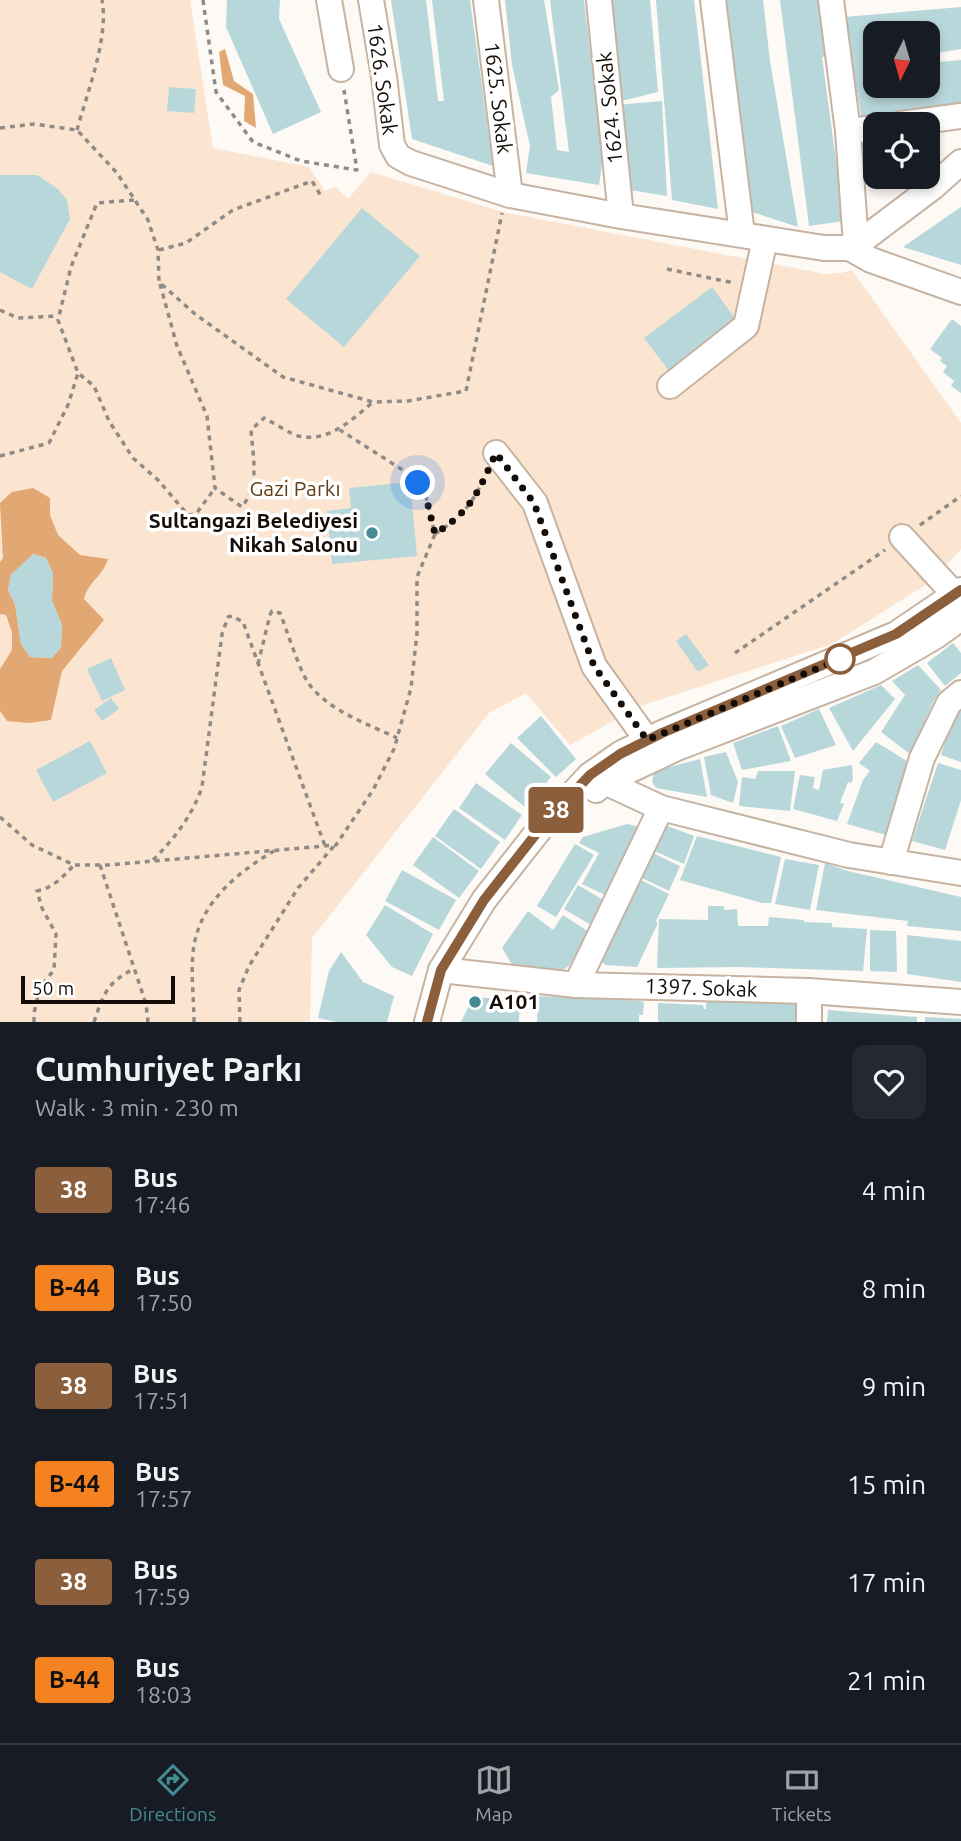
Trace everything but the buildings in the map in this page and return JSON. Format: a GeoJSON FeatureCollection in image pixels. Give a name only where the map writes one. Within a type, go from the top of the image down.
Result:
{"type":"FeatureCollection","features":[{"type":"Feature","properties":{"kind":"street"},"geometry":{"type":"LineString","coordinates":[[329,0],[341,69]]}},
{"type":"Feature","properties":{"kind":"street","name":"1626. Sokak"},"geometry":{"type":"LineString","coordinates":[[371,0],[392,145],[398,156],[411,163],[510,195]]}},
{"type":"Feature","properties":{"kind":"street","name":"1625. Sokak"},"geometry":{"type":"LineString","coordinates":[[485,0],[510,195]]}},
{"type":"Feature","properties":{"kind":"street","name":"1624. Sokak"},"geometry":{"type":"LineString","coordinates":[[598,0],[621,216]]}},
{"type":"Feature","properties":{"kind":"street"},"geometry":{"type":"LineString","coordinates":[[670,386],[746,326],[754,287],[754,237],[713,0]]}},
{"type":"Feature","properties":{"kind":"street"},"geometry":{"type":"LineString","coordinates":[[831,0],[848,131],[853,246],[871,260],[961,292]]}},
{"type":"Feature","properties":{"kind":"street"},"geometry":{"type":"LineString","coordinates":[[940,119],[961,116]]}},
{"type":"Feature","properties":{"kind":"street"},"geometry":{"type":"LineString","coordinates":[[848,131],[863,129]]}},
{"type":"Feature","properties":{"kind":"street"},"geometry":{"type":"LineString","coordinates":[[510,195],[621,216],[824,248],[853,246],[933,187],[961,162]]}},
{"type":"Feature","properties":{"kind":"street"},"geometry":{"type":"LineString","coordinates":[[496,453],[534,503],[594,666],[647,740]]}},
{"type":"Feature","properties":{"kind":"street"},"geometry":{"type":"LineString","coordinates":[[902,537],[959,601]]}},
{"type":"Feature","properties":{"kind":"street"},"geometry":{"type":"LineString","coordinates":[[427,1022],[484,900],[543,825],[598,778],[620,754],[896,634],[959,601]]}},
{"type":"Feature","properties":{"kind":"street"},"geometry":{"type":"LineString","coordinates":[[598,778],[874,672],[936,636],[959,601]]}},
{"type":"Feature","properties":{"kind":"street"},"geometry":{"type":"LineString","coordinates":[[891,862],[922,758],[948,703],[961,692]]}},
{"type":"Feature","properties":{"kind":"street"},"geometry":{"type":"LineString","coordinates":[[598,778],[661,808],[849,855],[961,873]]}},
{"type":"Feature","properties":{"kind":"street"},"geometry":{"type":"LineString","coordinates":[[576,985],[661,808]]}},
{"type":"Feature","properties":{"kind":"street"},"geometry":{"type":"LineString","coordinates":[[438,1022],[449,971]]}},
{"type":"Feature","properties":{"kind":"street","name":"1397. Sokak"},"geometry":{"type":"LineString","coordinates":[[449,971],[576,985],[809,991],[961,1002]]}},
{"type":"Feature","properties":{"kind":"street"},"geometry":{"type":"LineString","coordinates":[[809,991],[809,1022]]}},
{"type":"Feature","properties":{"kind":"path"},"geometry":{"type":"LineString","coordinates":[[77,130],[97,56],[104,12],[102,0]]}},
{"type":"Feature","properties":{"kind":"path"},"geometry":{"type":"LineString","coordinates":[[203,0],[216,92],[253,142],[301,161],[357,170],[341,69]]}},
{"type":"Feature","properties":{"kind":"path"},"geometry":{"type":"LineString","coordinates":[[0,128],[34,124],[77,130],[117,173],[148,220],[158,250],[159,282],[177,346],[208,416],[215,488],[196,514],[188,515],[158,480],[133,458],[109,421],[94,386],[78,373],[57,316],[71,267],[97,204],[134,200]]}},
{"type":"Feature","properties":{"kind":"path"},"geometry":{"type":"LineString","coordinates":[[158,250],[186,243],[233,210],[312,181],[321,196]]}},
{"type":"Feature","properties":{"kind":"path"},"geometry":{"type":"LineString","coordinates":[[159,282],[195,314],[283,377],[373,402],[408,401],[466,391],[502,212],[510,195]]}},
{"type":"Feature","properties":{"kind":"path"},"geometry":{"type":"LineString","coordinates":[[667,269],[754,287]]}},
{"type":"Feature","properties":{"kind":"path"},"geometry":{"type":"LineString","coordinates":[[0,310],[18,318],[57,316]]}},
{"type":"Feature","properties":{"kind":"path"},"geometry":{"type":"LineString","coordinates":[[0,456],[49,443],[68,405],[78,373]]}},
{"type":"Feature","properties":{"kind":"path"},"geometry":{"type":"LineString","coordinates":[[215,488],[242,507],[251,494],[255,470],[251,430],[264,418],[297,436],[317,436],[340,430],[373,402]]}},
{"type":"Feature","properties":{"kind":"path"},"geometry":{"type":"LineString","coordinates":[[340,430],[409,474],[426,497],[435,534]]}},
{"type":"Feature","properties":{"kind":"path"},"geometry":{"type":"LineString","coordinates":[[240,1022],[239,990],[249,966],[299,888],[336,845],[373,790],[394,749],[411,688],[417,577],[435,534],[451,524],[473,502],[496,453]]}},
{"type":"Feature","properties":{"kind":"path"},"geometry":{"type":"LineString","coordinates":[[735,653],[961,496]]}},
{"type":"Feature","properties":{"kind":"path"},"geometry":{"type":"LineString","coordinates":[[258,664],[272,611],[280,613],[308,683],[326,700],[353,717],[397,738]]}},
{"type":"Feature","properties":{"kind":"path"},"geometry":{"type":"LineString","coordinates":[[152,861],[168,845],[194,810],[202,787],[222,634],[228,617],[232,616],[243,622],[324,846]]}},
{"type":"Feature","properties":{"kind":"path"},"geometry":{"type":"LineString","coordinates":[[0,817],[32,845],[74,865],[336,845]]}},
{"type":"Feature","properties":{"kind":"path"},"geometry":{"type":"LineString","coordinates":[[194,1022],[194,944],[202,921],[217,894],[255,862],[275,850]]}},
{"type":"Feature","properties":{"kind":"path"},"geometry":{"type":"LineString","coordinates":[[34,1022],[40,987],[54,970],[56,934],[37,891],[59,882],[74,865]]}},
{"type":"Feature","properties":{"kind":"path"},"geometry":{"type":"LineString","coordinates":[[100,865],[146,1004],[148,1022]]}},
{"type":"Feature","properties":{"kind":"path"},"geometry":{"type":"LineString","coordinates":[[94,1022],[102,997],[118,977],[134,969]]}},
{"type":"Feature","properties":{"kind":"green space","name":"Gazi Parkı"},"geometry":{"type":"Polygon","coordinates":[[[0,0],[190,0],[213,148],[309,167],[325,191],[336,187],[348,199],[371,172],[503,212],[825,274],[852,270],[961,423],[961,549],[930,582],[832,644],[640,706],[570,745],[526,693],[489,713],[312,938],[310,1022],[0,1022],[0,0]]]}},
{"type":"Feature","properties":{"kind":"shaded area"},"geometry":{"type":"Polygon","coordinates":[[[225,49],[234,81],[253,94],[256,128],[244,121],[245,96],[223,85],[219,52],[225,49]]]}},
{"type":"Feature","properties":{"kind":"shaded area"},"geometry":{"type":"Polygon","coordinates":[[[33,488],[50,498],[50,515],[58,535],[80,555],[108,559],[84,599],[104,620],[62,671],[51,720],[29,723],[7,721],[0,711],[0,669],[12,650],[12,632],[6,615],[0,614],[0,562],[3,558],[0,503],[12,492],[33,488]],[[33,554],[11,575],[8,590],[15,604],[21,644],[30,657],[52,658],[61,647],[62,625],[52,601],[53,573],[46,558],[33,554]]]}},
{"type":"Feature","properties":{"kind":"bus line","name":"38"},"geometry":{"type":"LineString","coordinates":[[427,1022],[441,970],[484,900],[543,825],[590,775],[620,754],[662,733],[826,666],[896,634],[956,596],[961,590]]}},
{"type":"Feature","properties":{"kind":"place","name":"Sultangazi Belediyesi Nikah Salonu"},"geometry":{"type":"Point","coordinates":[372,533]}},
{"type":"Feature","properties":{"kind":"place","name":"A101"},"geometry":{"type":"Point","coordinates":[475,1002]}},
{"type":"Feature","properties":{"kind":"route"},"geometry":{"type":"LineString","coordinates":[[418,483],[426,497],[435,534],[451,524],[473,502],[496,453],[534,503],[594,666],[647,740],[849,655],[840,659]]}}]}
